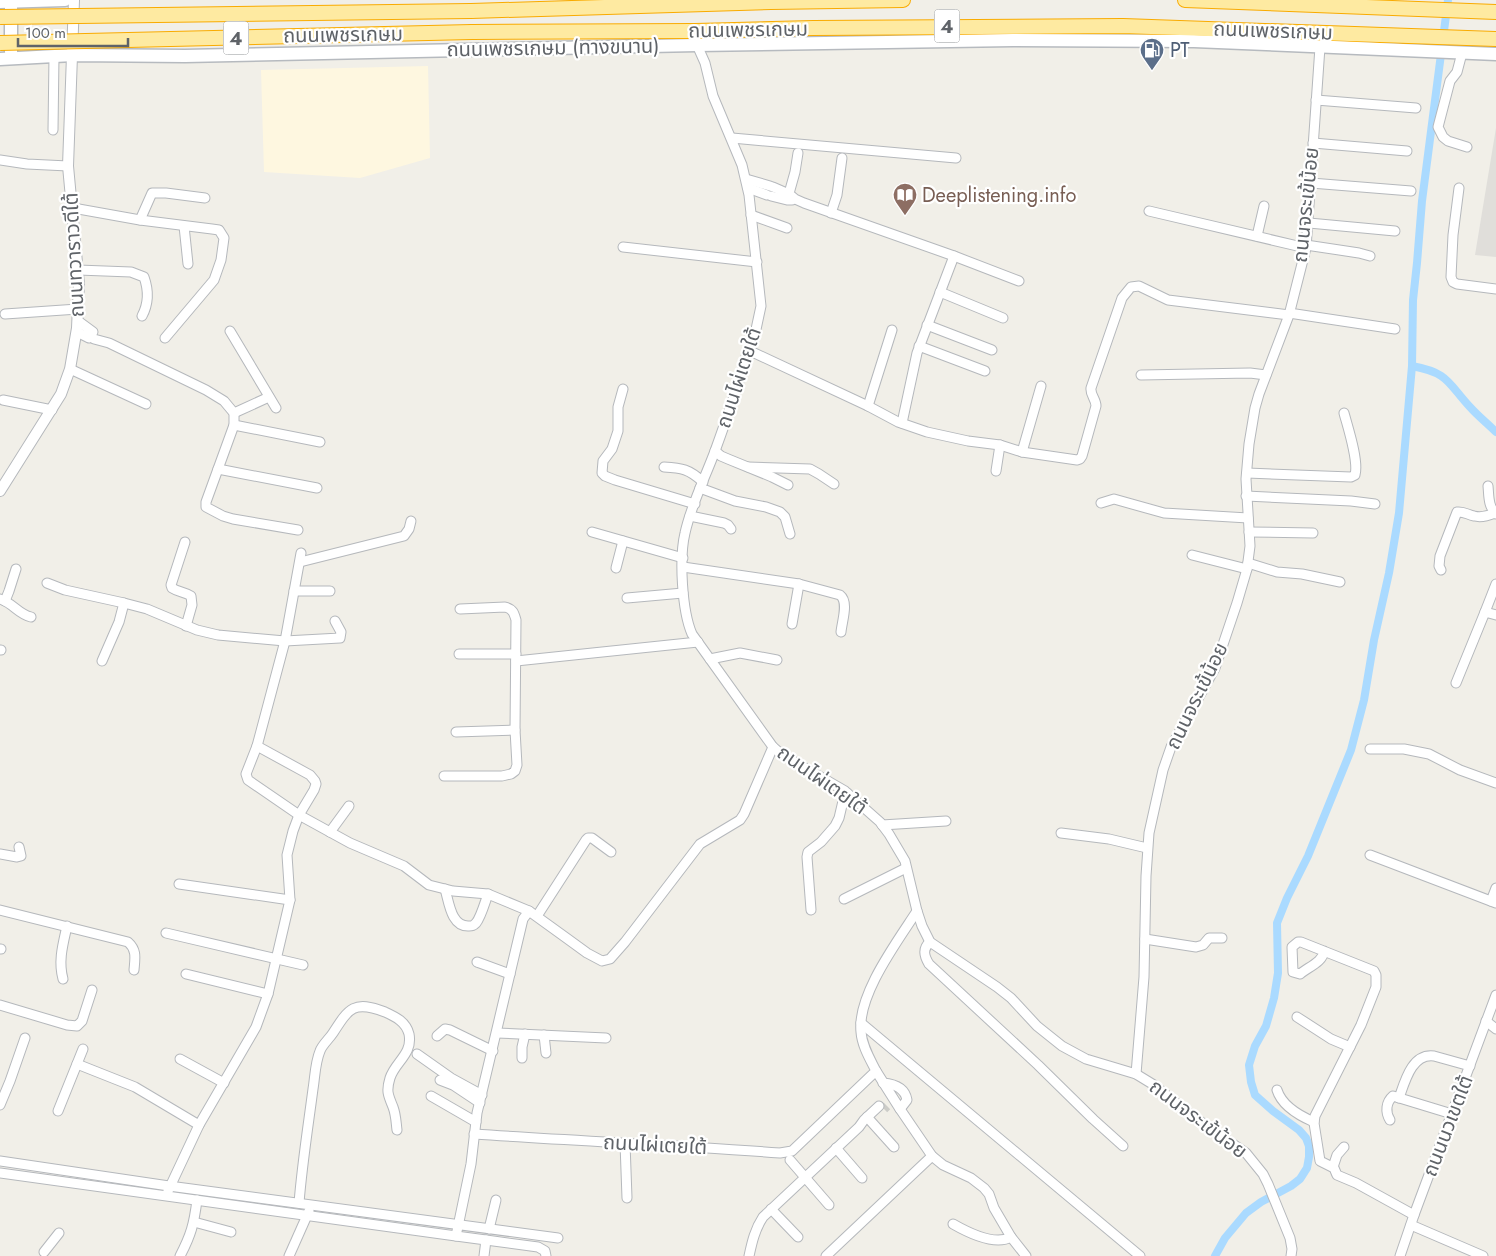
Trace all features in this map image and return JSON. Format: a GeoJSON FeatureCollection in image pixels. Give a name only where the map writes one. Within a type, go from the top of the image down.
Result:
{"type":"FeatureCollection","features":[{"type":"Feature","properties":{"kind":"highway","name":"ถนนเพชรเกษม"},"geometry":{"type":"LineString","coordinates":[[0,17],[471,11],[903,0]]}},
{"type":"Feature","properties":{"kind":"highway","name":"ถนนเพชรเกษม"},"geometry":{"type":"LineString","coordinates":[[1185,0],[1496,12]]}},
{"type":"Feature","properties":{"kind":"highway","name":"ถนนเพชรเกษม"},"geometry":{"type":"LineString","coordinates":[[0,43],[472,32],[1123,26],[1421,44],[1458,38],[1496,39]]}},
{"type":"Feature","properties":{"kind":"main road"},"geometry":{"type":"LineString","coordinates":[[5,58],[5,2],[66,0]]}},
{"type":"Feature","properties":{"kind":"main road","name":"ถนนเพชรเกษม (ทางขนาน)"},"geometry":{"type":"LineString","coordinates":[[5,58],[73,55],[185,56],[697,44],[1048,40],[1186,41],[1320,48],[1421,44],[1459,52],[1496,54]]}},
{"type":"Feature","properties":{"kind":"street","name":"ถนนทวาราวดีใต้"},"geometry":{"type":"LineString","coordinates":[[0,491],[61,394],[70,369],[77,327],[78,270],[68,166],[74,0]]}},
{"type":"Feature","properties":{"kind":"street","name":"ถนนไผ่เตยใต้"},"geometry":{"type":"LineString","coordinates":[[697,44],[705,63],[714,96],[746,178],[757,262],[760,306],[755,334],[684,535],[683,593],[688,623],[692,634],[773,747],[785,757],[819,775],[847,793],[882,825],[904,861],[917,911],[930,942]]}},
{"type":"Feature","properties":{"kind":"street","name":"ถนนจระเข้น้อย"},"geometry":{"type":"LineString","coordinates":[[1291,1256],[1290,1238],[1268,1184],[1263,1174],[1246,1153],[1192,1115],[1154,1085],[1136,1074],[1142,1009],[1146,848],[1163,770],[1171,747],[1215,668],[1248,566],[1250,546],[1246,472],[1255,408],[1289,314],[1306,246],[1320,48]]}},
{"type":"Feature","properties":{"kind":"street"},"geometry":{"type":"LineString","coordinates":[[1459,52],[1456,72],[1450,81],[1438,127],[1443,137],[1448,141],[1467,147]]}},
{"type":"Feature","properties":{"kind":"street"},"geometry":{"type":"LineString","coordinates":[[53,130],[54,56]]}},
{"type":"Feature","properties":{"kind":"street"},"geometry":{"type":"LineString","coordinates":[[1316,100],[1416,108]]}},
{"type":"Feature","properties":{"kind":"street"},"geometry":{"type":"LineString","coordinates":[[732,138],[956,158]]}},
{"type":"Feature","properties":{"kind":"street"},"geometry":{"type":"LineString","coordinates":[[1313,143],[1407,151]]}},
{"type":"Feature","properties":{"kind":"street"},"geometry":{"type":"LineString","coordinates":[[790,198],[798,153]]}},
{"type":"Feature","properties":{"kind":"street"},"geometry":{"type":"LineString","coordinates":[[831,213],[837,195],[842,158]]}},
{"type":"Feature","properties":{"kind":"street"},"geometry":{"type":"LineString","coordinates":[[0,160],[27,164],[68,166]]}},
{"type":"Feature","properties":{"kind":"street"},"geometry":{"type":"LineString","coordinates":[[746,178],[770,191],[1019,281]]}},
{"type":"Feature","properties":{"kind":"street"},"geometry":{"type":"LineString","coordinates":[[1311,182],[1411,191]]}},
{"type":"Feature","properties":{"kind":"street"},"geometry":{"type":"LineString","coordinates":[[748,188],[770,191]]}},
{"type":"Feature","properties":{"kind":"street"},"geometry":{"type":"LineString","coordinates":[[1459,188],[1453,235],[1452,282],[1496,289]]}},
{"type":"Feature","properties":{"kind":"street"},"geometry":{"type":"LineString","coordinates":[[140,220],[152,193],[205,198]]}},
{"type":"Feature","properties":{"kind":"street"},"geometry":{"type":"LineString","coordinates":[[1257,236],[1264,206]]}},
{"type":"Feature","properties":{"kind":"street"},"geometry":{"type":"LineString","coordinates":[[73,208],[140,220],[219,230],[224,238],[214,280],[165,338]]}},
{"type":"Feature","properties":{"kind":"street"},"geometry":{"type":"LineString","coordinates":[[1149,211],[1306,246],[1370,256]]}},
{"type":"Feature","properties":{"kind":"street"},"geometry":{"type":"LineString","coordinates":[[751,215],[786,228]]}},
{"type":"Feature","properties":{"kind":"street"},"geometry":{"type":"LineString","coordinates":[[1309,223],[1395,231]]}},
{"type":"Feature","properties":{"kind":"street"},"geometry":{"type":"LineString","coordinates":[[184,226],[188,264]]}},
{"type":"Feature","properties":{"kind":"street"},"geometry":{"type":"LineString","coordinates":[[623,247],[757,262]]}},
{"type":"Feature","properties":{"kind":"street"},"geometry":{"type":"LineString","coordinates":[[902,423],[920,346],[954,256]]}},
{"type":"Feature","properties":{"kind":"street"},"geometry":{"type":"LineString","coordinates":[[78,270],[131,272],[144,277],[148,298],[146,309],[142,316]]}},
{"type":"Feature","properties":{"kind":"street"},"geometry":{"type":"LineString","coordinates":[[748,350],[902,423],[927,432],[1000,445],[1022,452],[1077,460],[1080,459],[1096,406],[1090,388],[1122,298],[1131,287],[1138,286],[1168,300],[1395,329]]}},
{"type":"Feature","properties":{"kind":"street"},"geometry":{"type":"LineString","coordinates":[[940,292],[1003,318]]}},
{"type":"Feature","properties":{"kind":"street"},"geometry":{"type":"LineString","coordinates":[[5,314],[78,309]]}},
{"type":"Feature","properties":{"kind":"street"},"geometry":{"type":"LineString","coordinates":[[927,325],[992,350]]}},
{"type":"Feature","properties":{"kind":"street"},"geometry":{"type":"LineString","coordinates":[[77,327],[206,390],[224,401],[234,413],[234,424],[206,502],[206,507],[233,519],[298,530]]}},
{"type":"Feature","properties":{"kind":"street"},"geometry":{"type":"LineString","coordinates":[[868,406],[892,330]]}},
{"type":"Feature","properties":{"kind":"street"},"geometry":{"type":"LineString","coordinates":[[230,331],[276,408]]}},
{"type":"Feature","properties":{"kind":"street"},"geometry":{"type":"LineString","coordinates":[[920,346],[985,371]]}},
{"type":"Feature","properties":{"kind":"street"},"geometry":{"type":"LineString","coordinates":[[70,369],[146,404]]}},
{"type":"Feature","properties":{"kind":"street"},"geometry":{"type":"LineString","coordinates":[[1141,375],[1250,373],[1266,375]]}},
{"type":"Feature","properties":{"kind":"street"},"geometry":{"type":"LineString","coordinates":[[1022,452],[1041,386]]}},
{"type":"Feature","properties":{"kind":"street"},"geometry":{"type":"LineString","coordinates":[[623,389],[618,407],[618,431],[612,449],[603,461],[602,473],[615,480],[695,504]]}},
{"type":"Feature","properties":{"kind":"street"},"geometry":{"type":"LineString","coordinates":[[234,413],[269,397]]}},
{"type":"Feature","properties":{"kind":"street"},"geometry":{"type":"LineString","coordinates":[[3,400],[52,410]]}},
{"type":"Feature","properties":{"kind":"street"},"geometry":{"type":"LineString","coordinates":[[1246,472],[1350,477],[1355,475],[1355,457],[1344,413]]}},
{"type":"Feature","properties":{"kind":"street"},"geometry":{"type":"LineString","coordinates":[[234,424],[320,442]]}},
{"type":"Feature","properties":{"kind":"street"},"geometry":{"type":"LineString","coordinates":[[996,471],[1000,445]]}},
{"type":"Feature","properties":{"kind":"street"},"geometry":{"type":"LineString","coordinates":[[715,451],[721,456],[788,485]]}},
{"type":"Feature","properties":{"kind":"street"},"geometry":{"type":"LineString","coordinates":[[664,467],[687,470],[694,473],[702,485],[736,501],[780,512],[785,517],[790,534]]}},
{"type":"Feature","properties":{"kind":"street"},"geometry":{"type":"LineString","coordinates":[[748,467],[810,469],[834,484]]}},
{"type":"Feature","properties":{"kind":"street"},"geometry":{"type":"LineString","coordinates":[[218,469],[317,488]]}},
{"type":"Feature","properties":{"kind":"street"},"geometry":{"type":"LineString","coordinates":[[1441,570],[1439,566],[1440,556],[1457,512],[1461,511],[1482,517],[1496,513],[1489,502],[1488,486]]}},
{"type":"Feature","properties":{"kind":"street"},"geometry":{"type":"LineString","coordinates":[[1246,496],[1351,501],[1375,504]]}},
{"type":"Feature","properties":{"kind":"street"},"geometry":{"type":"LineString","coordinates":[[1101,503],[1114,499],[1164,513],[1248,518]]}},
{"type":"Feature","properties":{"kind":"street"},"geometry":{"type":"LineString","coordinates":[[690,516],[724,523],[731,529]]}},
{"type":"Feature","properties":{"kind":"street"},"geometry":{"type":"LineString","coordinates":[[411,521],[409,529],[404,536],[301,557],[286,641],[256,746],[246,774],[248,780],[299,815],[350,843],[404,866],[429,886],[488,894],[533,914],[587,953],[602,961],[610,958],[625,942],[700,844],[740,820],[773,747]]}},
{"type":"Feature","properties":{"kind":"street"},"geometry":{"type":"LineString","coordinates":[[592,532],[683,562],[831,592],[843,597],[844,610],[841,632]]}},
{"type":"Feature","properties":{"kind":"street"},"geometry":{"type":"LineString","coordinates":[[1249,532],[1313,533]]}},
{"type":"Feature","properties":{"kind":"street"},"geometry":{"type":"LineString","coordinates":[[185,542],[171,585],[172,588],[191,596],[192,605],[186,626]]}},
{"type":"Feature","properties":{"kind":"street"},"geometry":{"type":"LineString","coordinates":[[616,568],[623,542]]}},
{"type":"Feature","properties":{"kind":"street"},"geometry":{"type":"LineString","coordinates":[[1192,555],[1340,582]]}},
{"type":"Feature","properties":{"kind":"street"},"geometry":{"type":"LineString","coordinates":[[16,569],[9,592],[2,600],[12,604],[21,613],[31,617]]}},
{"type":"Feature","properties":{"kind":"street"},"geometry":{"type":"LineString","coordinates":[[47,583],[65,590],[147,609],[186,626],[218,635],[286,641],[340,638],[341,632],[335,621]]}},
{"type":"Feature","properties":{"kind":"street"},"geometry":{"type":"LineString","coordinates":[[792,624],[799,584]]}},
{"type":"Feature","properties":{"kind":"street"},"geometry":{"type":"LineString","coordinates":[[1456,683],[1496,584]]}},
{"type":"Feature","properties":{"kind":"street"},"geometry":{"type":"LineString","coordinates":[[294,591],[330,591]]}},
{"type":"Feature","properties":{"kind":"street"},"geometry":{"type":"LineString","coordinates":[[627,598],[683,593]]}},
{"type":"Feature","properties":{"kind":"street"},"geometry":{"type":"LineString","coordinates":[[102,661],[119,622],[124,603]]}},
{"type":"Feature","properties":{"kind":"street"},"geometry":{"type":"LineString","coordinates":[[444,776],[502,776],[515,771],[518,764],[515,730],[516,620],[514,612],[510,608],[460,609]]}},
{"type":"Feature","properties":{"kind":"street"},"geometry":{"type":"LineString","coordinates":[[1485,612],[1496,615]]}},
{"type":"Feature","properties":{"kind":"street"},"geometry":{"type":"LineString","coordinates":[[459,654],[516,657],[698,642]]}},
{"type":"Feature","properties":{"kind":"street"},"geometry":{"type":"LineString","coordinates":[[710,659],[740,653],[777,660]]}},
{"type":"Feature","properties":{"kind":"street"},"geometry":{"type":"LineString","coordinates":[[456,732],[515,730]]}},
{"type":"Feature","properties":{"kind":"street"},"geometry":{"type":"LineString","coordinates":[[166,1196],[199,1125],[256,1027],[268,994],[275,957],[290,900],[287,855],[299,815],[316,784],[310,775],[256,746]]}},
{"type":"Feature","properties":{"kind":"street"},"geometry":{"type":"LineString","coordinates":[[1370,749],[1404,749],[1429,754],[1460,770],[1496,784]]}},
{"type":"Feature","properties":{"kind":"street"},"geometry":{"type":"LineString","coordinates":[[811,910],[808,852],[821,842],[835,826],[847,793]]}},
{"type":"Feature","properties":{"kind":"street"},"geometry":{"type":"LineString","coordinates":[[330,832],[349,806]]}},
{"type":"Feature","properties":{"kind":"street"},"geometry":{"type":"LineString","coordinates":[[882,825],[946,821]]}},
{"type":"Feature","properties":{"kind":"street"},"geometry":{"type":"LineString","coordinates":[[1061,833],[1109,839],[1146,848]]}},
{"type":"Feature","properties":{"kind":"street"},"geometry":{"type":"LineString","coordinates":[[456,1236],[471,1164],[476,1122],[522,923],[533,914],[588,838],[592,838],[611,852]]}},
{"type":"Feature","properties":{"kind":"street"},"geometry":{"type":"LineString","coordinates":[[0,854],[20,856],[19,847]]}},
{"type":"Feature","properties":{"kind":"street"},"geometry":{"type":"LineString","coordinates":[[1370,855],[1493,902],[1496,888]]}},
{"type":"Feature","properties":{"kind":"street"},"geometry":{"type":"LineString","coordinates":[[844,899],[906,868]]}},
{"type":"Feature","properties":{"kind":"street"},"geometry":{"type":"LineString","coordinates":[[179,884],[290,900]]}},
{"type":"Feature","properties":{"kind":"street"},"geometry":{"type":"LineString","coordinates":[[445,889],[452,916],[459,924],[464,926],[472,926],[476,923],[488,894]]}},
{"type":"Feature","properties":{"kind":"street"},"geometry":{"type":"LineString","coordinates":[[0,910],[128,942],[135,950],[134,970]]}},
{"type":"Feature","properties":{"kind":"street"},"geometry":{"type":"LineString","coordinates":[[886,1103],[883,1083],[862,1040],[860,1023],[866,999],[873,982],[917,911]]}},
{"type":"Feature","properties":{"kind":"street"},"geometry":{"type":"LineString","coordinates":[[64,979],[60,963],[67,926]]}},
{"type":"Feature","properties":{"kind":"street"},"geometry":{"type":"LineString","coordinates":[[166,933],[303,964]]}},
{"type":"Feature","properties":{"kind":"street"},"geometry":{"type":"LineString","coordinates":[[1145,939],[1196,947],[1204,945],[1209,938],[1222,938]]}},
{"type":"Feature","properties":{"kind":"street"},"geometry":{"type":"LineString","coordinates":[[1123,1146],[929,964],[925,957],[924,950],[926,946],[930,942],[997,987],[1011,998],[1037,1026],[1062,1046],[1086,1059],[1136,1074]]}},
{"type":"Feature","properties":{"kind":"street"},"geometry":{"type":"LineString","coordinates":[[1324,951],[1374,971],[1376,973],[1376,987],[1361,1025],[1314,1122],[1320,1161],[1333,1167],[1337,1174],[1414,1215]]}},
{"type":"Feature","properties":{"kind":"street"},"geometry":{"type":"LineString","coordinates":[[477,962],[510,974]]}},
{"type":"Feature","properties":{"kind":"street"},"geometry":{"type":"LineString","coordinates":[[186,974],[268,994]]}},
{"type":"Feature","properties":{"kind":"street"},"geometry":{"type":"LineString","coordinates":[[0,1005],[66,1025],[77,1026],[82,1021],[92,990]]}},
{"type":"Feature","properties":{"kind":"street","name":"ถนนนวเขตใต้"},"geometry":{"type":"LineString","coordinates":[[1400,1256],[1496,995]]}},
{"type":"Feature","properties":{"kind":"street"},"geometry":{"type":"LineString","coordinates":[[299,1203],[319,1052],[344,1015],[357,1007],[380,1010],[394,1016],[402,1021],[409,1034],[408,1048],[392,1073],[387,1095],[394,1112],[397,1130]]}},
{"type":"Feature","properties":{"kind":"street"},"geometry":{"type":"LineString","coordinates":[[1297,1017],[1331,1038],[1350,1047]]}},
{"type":"Feature","properties":{"kind":"street"},"geometry":{"type":"LineString","coordinates":[[1486,1022],[1496,1029]]}},
{"type":"Feature","properties":{"kind":"street"},"geometry":{"type":"LineString","coordinates":[[860,1023],[1140,1256]]}},
{"type":"Feature","properties":{"kind":"street"},"geometry":{"type":"LineString","coordinates":[[437,1036],[445,1029],[450,1030],[492,1051]]}},
{"type":"Feature","properties":{"kind":"street"},"geometry":{"type":"LineString","coordinates":[[497,1033],[606,1038]]}},
{"type":"Feature","properties":{"kind":"street"},"geometry":{"type":"LineString","coordinates":[[522,1058],[525,1034]]}},
{"type":"Feature","properties":{"kind":"street"},"geometry":{"type":"LineString","coordinates":[[544,1035],[546,1053]]}},
{"type":"Feature","properties":{"kind":"street"},"geometry":{"type":"LineString","coordinates":[[0,1105],[25,1038]]}},
{"type":"Feature","properties":{"kind":"street"},"geometry":{"type":"LineString","coordinates":[[58,1111],[82,1049]]}},
{"type":"Feature","properties":{"kind":"street"},"geometry":{"type":"LineString","coordinates":[[417,1054],[481,1099]]}},
{"type":"Feature","properties":{"kind":"street"},"geometry":{"type":"LineString","coordinates":[[1399,1098],[1407,1075],[1422,1057],[1429,1055],[1470,1066]]}},
{"type":"Feature","properties":{"kind":"street"},"geometry":{"type":"LineString","coordinates":[[180,1059],[224,1083]]}},
{"type":"Feature","properties":{"kind":"street"},"geometry":{"type":"LineString","coordinates":[[77,1064],[135,1087],[199,1125]]}},
{"type":"Feature","properties":{"kind":"street","name":"ถนนไผ่เตยใต้"},"geometry":{"type":"LineString","coordinates":[[474,1134],[780,1153],[792,1151],[876,1071]]}},
{"type":"Feature","properties":{"kind":"street"},"geometry":{"type":"LineString","coordinates":[[440,1080],[481,1099]]}},
{"type":"Feature","properties":{"kind":"street"},"geometry":{"type":"LineString","coordinates":[[883,1083],[892,1084],[904,1091],[907,1100],[900,1109]]}},
{"type":"Feature","properties":{"kind":"street"},"geometry":{"type":"LineString","coordinates":[[1277,1090],[1279,1097],[1284,1102],[1302,1117],[1314,1122]]}},
{"type":"Feature","properties":{"kind":"street"},"geometry":{"type":"LineString","coordinates":[[431,1096],[476,1122]]}},
{"type":"Feature","properties":{"kind":"street"},"geometry":{"type":"LineString","coordinates":[[1390,1120],[1387,1115],[1387,1107],[1392,1097],[1452,1114]]}},
{"type":"Feature","properties":{"kind":"street"},"geometry":{"type":"LineString","coordinates":[[886,1103],[900,1109],[932,1156],[943,1165],[971,1178],[984,1188],[1011,1237],[1026,1256]]}},
{"type":"Feature","properties":{"kind":"street"},"geometry":{"type":"LineString","coordinates":[[749,1256],[758,1224],[804,1178],[858,1127],[864,1126],[886,1103]]}},
{"type":"Feature","properties":{"kind":"street"},"geometry":{"type":"LineString","coordinates":[[869,1119],[894,1147]]}},
{"type":"Feature","properties":{"kind":"street"},"geometry":{"type":"LineString","coordinates":[[625,1143],[627,1198]]}},
{"type":"Feature","properties":{"kind":"street"},"geometry":{"type":"LineString","coordinates":[[1333,1167],[1337,1155],[1344,1147]]}},
{"type":"Feature","properties":{"kind":"street"},"geometry":{"type":"LineString","coordinates":[[836,1148],[862,1178]]}},
{"type":"Feature","properties":{"kind":"street"},"geometry":{"type":"LineString","coordinates":[[826,1256],[932,1156]]}},
{"type":"Feature","properties":{"kind":"street"},"geometry":{"type":"LineString","coordinates":[[790,1160],[828,1206]]}},
{"type":"Feature","properties":{"kind":"street"},"geometry":{"type":"LineString","coordinates":[[0,1161],[169,1186],[558,1238]]}},
{"type":"Feature","properties":{"kind":"street"},"geometry":{"type":"LineString","coordinates":[[0,1173],[538,1247],[545,1251],[546,1256]]}},
{"type":"Feature","properties":{"kind":"street"},"geometry":{"type":"LineString","coordinates":[[180,1256],[190,1236],[197,1200]]}},
{"type":"Feature","properties":{"kind":"street"},"geometry":{"type":"LineString","coordinates":[[488,1229],[496,1200]]}},
{"type":"Feature","properties":{"kind":"street"},"geometry":{"type":"LineString","coordinates":[[289,1256],[311,1205]]}},
{"type":"Feature","properties":{"kind":"street"},"geometry":{"type":"LineString","coordinates":[[772,1209],[798,1236]]}},
{"type":"Feature","properties":{"kind":"street"},"geometry":{"type":"LineString","coordinates":[[194,1222],[230,1232]]}},
{"type":"Feature","properties":{"kind":"street"},"geometry":{"type":"LineString","coordinates":[[953,1224],[969,1232],[992,1239],[1006,1240],[1011,1237]]}},
{"type":"Feature","properties":{"kind":"street"},"geometry":{"type":"LineString","coordinates":[[1411,1225],[1483,1256]]}},
{"type":"Feature","properties":{"kind":"street"},"geometry":{"type":"LineString","coordinates":[[44,1252],[59,1233]]}},
{"type":"Feature","properties":{"kind":"street"},"geometry":{"type":"LineString","coordinates":[[484,1256],[486,1240]]}},
{"type":"Feature","properties":{"kind":"shaded area"},"geometry":{"type":"Polygon","coordinates":[[[428,66],[430,158],[360,178],[264,172],[261,70],[428,66]]]}},
{"type":"Feature","properties":{"kind":"shaded area"},"geometry":{"type":"Polygon","coordinates":[[[1496,128],[1496,257],[1475,255],[1496,128]]]}},
{"type":"Feature","properties":{"kind":"waterway"},"geometry":{"type":"LineString","coordinates":[[1215,1256],[1225,1238],[1246,1213],[1261,1202],[1291,1186],[1300,1179],[1307,1168],[1309,1146],[1306,1138],[1299,1130],[1255,1095],[1249,1065],[1255,1046],[1266,1026],[1274,998],[1278,973],[1277,923],[1308,856],[1351,750],[1364,700],[1374,640],[1389,573],[1399,513],[1412,366],[1413,300],[1422,201],[1448,0]]}},
{"type":"Feature","properties":{"kind":"waterway"},"geometry":{"type":"LineString","coordinates":[[1412,366],[1441,375],[1496,432]]}},
{"type":"Feature","properties":{"kind":"tunnel"},"geometry":{"type":"LineString","coordinates":[[884,1109],[887,1106]]}},
{"type":"Feature","properties":{"kind":"place","name":"PT"},"geometry":{"type":"Point","coordinates":[1152,71]}},
{"type":"Feature","properties":{"kind":"place","name":"Deeplistening.info"},"geometry":{"type":"Point","coordinates":[905,216]}}]}
